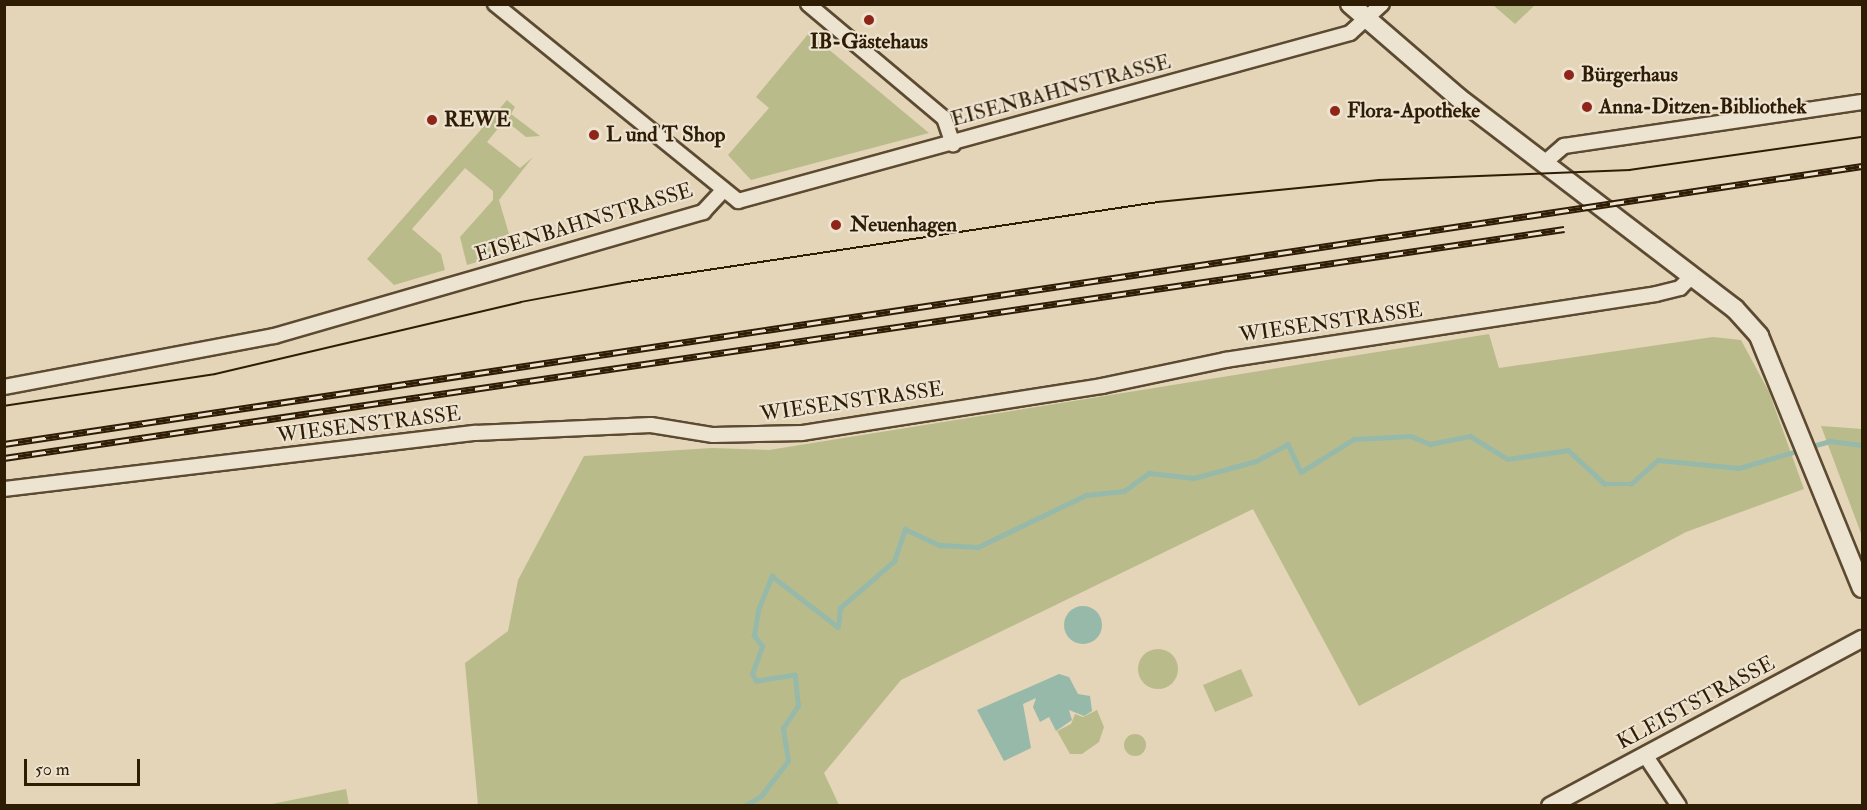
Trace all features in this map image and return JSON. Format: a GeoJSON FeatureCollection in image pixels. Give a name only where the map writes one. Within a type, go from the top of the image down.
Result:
{"type":"FeatureCollection","features":[{"type":"Feature","properties":{"kind":"main road"},"geometry":{"type":"LineString","coordinates":[[1350,4],[1543,164],[1693,275],[1762,339],[1863,588]]}},
{"type":"Feature","properties":{"kind":"street"},"geometry":{"type":"LineString","coordinates":[[495,4],[721,193]]}},
{"type":"Feature","properties":{"kind":"street"},"geometry":{"type":"LineString","coordinates":[[808,4],[944,118],[953,144]]}},
{"type":"Feature","properties":{"kind":"street","name":"EISENBAHNSTRASSE"},"geometry":{"type":"LineString","coordinates":[[4,387],[274,336],[703,212],[721,193],[738,201],[953,144],[1350,33],[1368,20],[1382,4]]}},
{"type":"Feature","properties":{"kind":"street"},"geometry":{"type":"LineString","coordinates":[[1543,164],[1564,146],[1863,102]]}},
{"type":"Feature","properties":{"kind":"street","name":"WIESENSTRASSE"},"geometry":{"type":"LineString","coordinates":[[4,489],[475,433],[651,425],[713,435],[802,433],[1102,386],[1226,360],[1656,294],[1680,288],[1693,275]]}},
{"type":"Feature","properties":{"kind":"street","name":"KLEISTSTRASSE"},"geometry":{"type":"LineString","coordinates":[[1550,806],[1863,639]]}},
{"type":"Feature","properties":{"kind":"street"},"geometry":{"type":"LineString","coordinates":[[1645,755],[1679,806]]}},
{"type":"Feature","properties":{"kind":"green space"},"geometry":{"type":"Polygon","coordinates":[[[1493,5],[1535,5],[1515,24],[1493,5]]]}},
{"type":"Feature","properties":{"kind":"green space"},"geometry":{"type":"Polygon","coordinates":[[[809,33],[929,133],[751,180],[728,155],[769,108],[756,97],[809,33]]]}},
{"type":"Feature","properties":{"kind":"green space"},"geometry":{"type":"Polygon","coordinates":[[[507,100],[515,107],[511,114],[540,136],[526,137],[505,120],[487,142],[520,168],[533,157],[499,200],[514,251],[467,265],[460,237],[493,200],[493,191],[465,168],[412,229],[441,254],[445,270],[394,285],[367,259],[507,100]]]}},
{"type":"Feature","properties":{"kind":"green space"},"geometry":{"type":"Polygon","coordinates":[[[1489,334],[1499,368],[1713,337],[1741,340],[1769,392],[1804,489],[1686,532],[1359,706],[1253,509],[901,680],[824,773],[839,805],[478,805],[465,663],[508,631],[518,580],[584,456],[712,448],[769,450],[1489,334]]]}},
{"type":"Feature","properties":{"kind":"green space"},"geometry":{"type":"Polygon","coordinates":[[[1821,426],[1862,429],[1862,536],[1821,426]]]}},
{"type":"Feature","properties":{"kind":"green space"},"geometry":{"type":"Polygon","coordinates":[[[1158,649],[1172,655],[1178,669],[1172,683],[1158,689],[1144,683],[1138,669],[1144,655],[1158,649]]]}},
{"type":"Feature","properties":{"kind":"green space"},"geometry":{"type":"Polygon","coordinates":[[[1241,669],[1253,696],[1215,712],[1203,685],[1241,669]]]}},
{"type":"Feature","properties":{"kind":"green space"},"geometry":{"type":"Polygon","coordinates":[[[1097,710],[1104,727],[1099,742],[1082,754],[1070,754],[1057,731],[1071,724],[1075,714],[1083,717],[1097,710]]]}},
{"type":"Feature","properties":{"kind":"green space"},"geometry":{"type":"Polygon","coordinates":[[[1135,734],[1143,737],[1146,745],[1143,753],[1135,756],[1127,753],[1124,745],[1127,737],[1135,734]]]}},
{"type":"Feature","properties":{"kind":"green space"},"geometry":{"type":"Polygon","coordinates":[[[346,789],[349,805],[267,805],[346,789]]]}},
{"type":"Feature","properties":{"kind":"shaded area"},"geometry":{"type":"Polygon","coordinates":[[[1083,606],[1096,612],[1102,625],[1096,638],[1083,644],[1070,638],[1064,625],[1070,612],[1083,606]]]}},
{"type":"Feature","properties":{"kind":"shaded area"},"geometry":{"type":"Polygon","coordinates":[[[1059,674],[1069,677],[1078,694],[1090,696],[1092,711],[1084,716],[1069,710],[1072,720],[1056,731],[1049,717],[1040,722],[1033,707],[1036,698],[1023,704],[1031,748],[1004,761],[977,710],[1059,674]]]}},
{"type":"Feature","properties":{"kind":"waterway"},"geometry":{"type":"LineString","coordinates":[[744,806],[761,796],[788,761],[783,728],[798,706],[795,675],[756,681],[752,674],[762,646],[754,636],[758,610],[772,576],[838,627],[840,608],[894,561],[905,529],[939,545],[978,547],[1086,495],[1124,491],[1149,473],[1194,478],[1256,461],[1288,444],[1301,472],[1354,439],[1411,436],[1430,444],[1470,436],[1508,459],[1568,450],[1605,484],[1631,484],[1658,460],[1739,468],[1801,450]]}},
{"type":"Feature","properties":{"kind":"waterway"},"geometry":{"type":"LineString","coordinates":[[1809,447],[1830,441],[1862,445]]}},
{"type":"Feature","properties":{"kind":"tram line"},"geometry":{"type":"LineString","coordinates":[[4,406],[215,374],[521,302],[628,282],[1158,202],[1379,180],[1630,170],[1862,137]]}},
{"type":"Feature","properties":{"kind":"railway"},"geometry":{"type":"LineString","coordinates":[[4,444],[1862,166]]}},
{"type":"Feature","properties":{"kind":"railway"},"geometry":{"type":"LineString","coordinates":[[4,458],[1564,229]]}},
{"type":"Feature","properties":{"kind":"place","name":"IB-Gästehaus"},"geometry":{"type":"Point","coordinates":[869,20]}},
{"type":"Feature","properties":{"kind":"place","name":"Bürgerhaus"},"geometry":{"type":"Point","coordinates":[1569,75]}},
{"type":"Feature","properties":{"kind":"place","name":"Anna-Ditzen-Bibliothek"},"geometry":{"type":"Point","coordinates":[1587,107]}},
{"type":"Feature","properties":{"kind":"place","name":"Flora-Apotheke"},"geometry":{"type":"Point","coordinates":[1335,111]}},
{"type":"Feature","properties":{"kind":"place","name":"REWE"},"geometry":{"type":"Point","coordinates":[432,120]}},
{"type":"Feature","properties":{"kind":"place","name":"L und T Shop"},"geometry":{"type":"Point","coordinates":[594,135]}},
{"type":"Feature","properties":{"kind":"place","name":"Neuenhagen"},"geometry":{"type":"Point","coordinates":[836,225]}}]}
